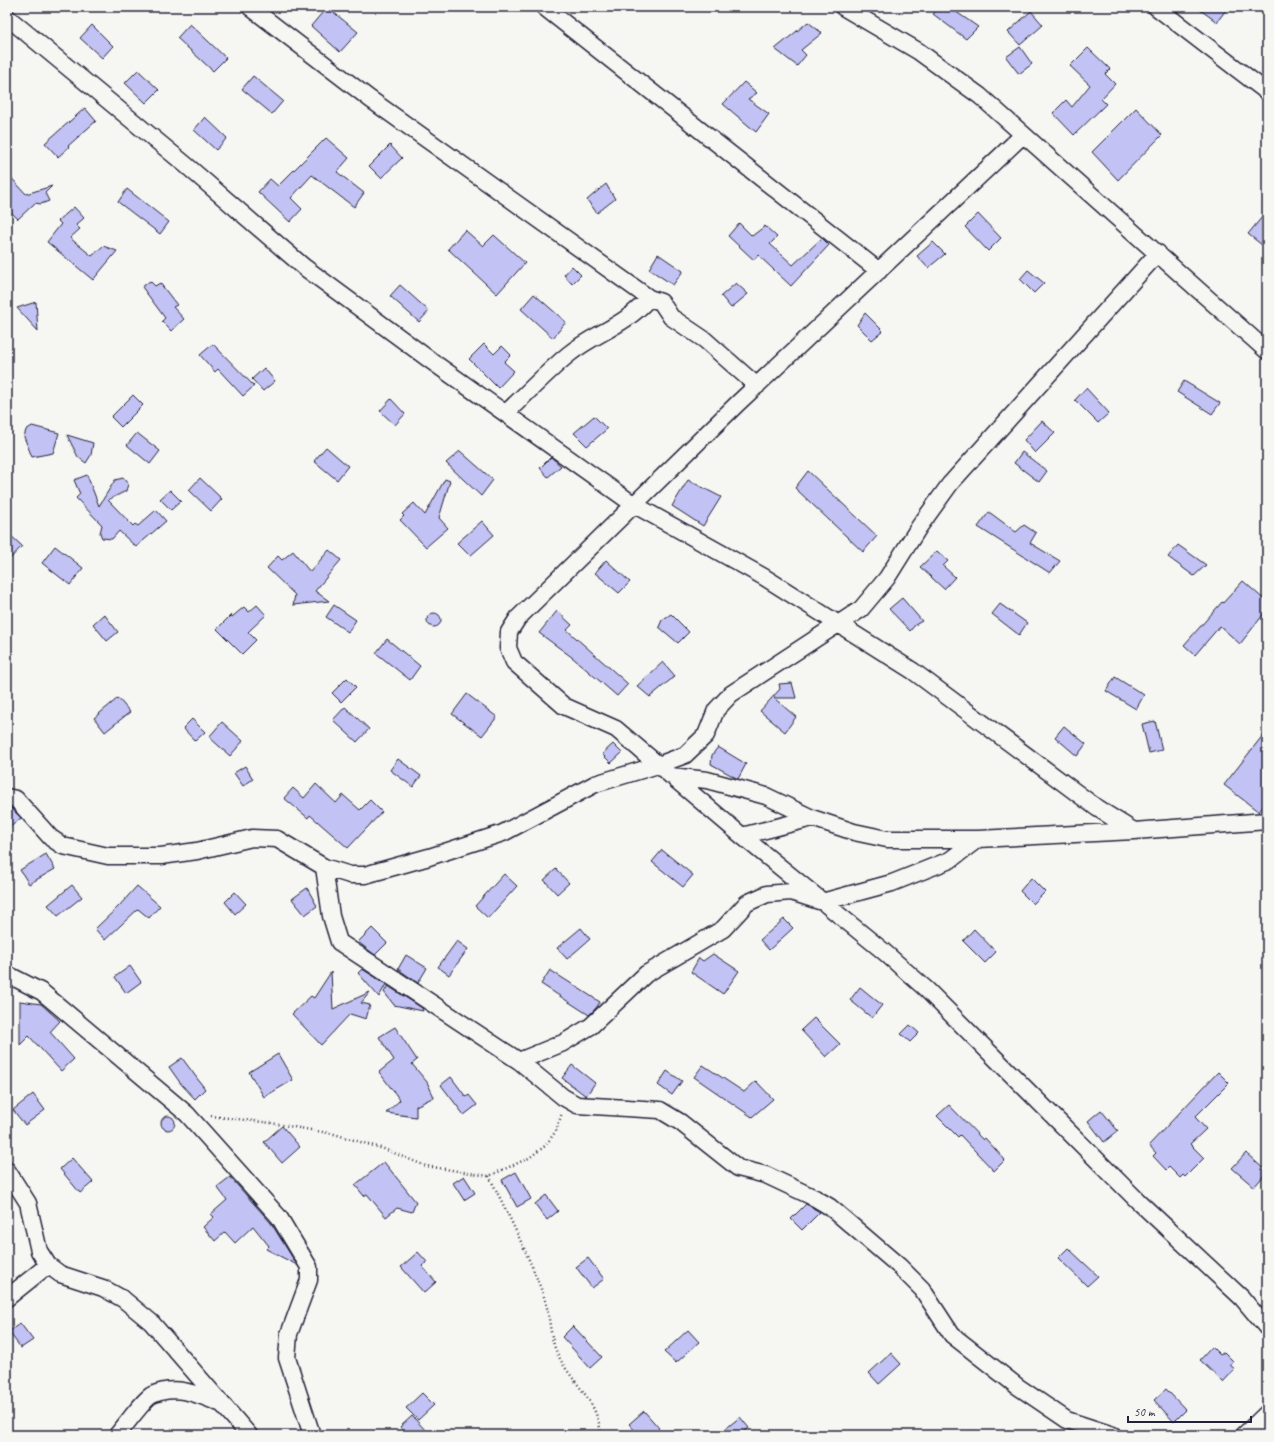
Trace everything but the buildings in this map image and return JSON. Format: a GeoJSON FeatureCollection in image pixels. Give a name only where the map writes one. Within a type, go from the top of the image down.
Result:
{"type":"FeatureCollection","features":[{"type":"Feature","properties":{"kind":"street"},"geometry":{"type":"LineString","coordinates":[[16,7],[7,16],[186,165],[304,267],[633,504],[764,577],[841,624],[913,671],[1097,808],[1134,830]]}},
{"type":"Feature","properties":{"kind":"street"},"geometry":{"type":"LineString","coordinates":[[250,7],[370,99],[649,298],[661,302],[671,318],[705,340],[757,386]]}},
{"type":"Feature","properties":{"kind":"street"},"geometry":{"type":"LineString","coordinates":[[544,7],[879,270]]}},
{"type":"Feature","properties":{"kind":"street"},"geometry":{"type":"LineString","coordinates":[[843,7],[918,52],[980,96],[1267,351]]}},
{"type":"Feature","properties":{"kind":"street"},"geometry":{"type":"LineString","coordinates":[[1156,7],[1267,92]]}},
{"type":"Feature","properties":{"kind":"street"},"geometry":{"type":"LineString","coordinates":[[1023,135],[633,504],[518,618],[509,632],[508,648],[514,662],[564,706],[616,729],[742,836],[870,940],[926,989],[1138,1201],[1242,1298],[1267,1328]]}},
{"type":"Feature","properties":{"kind":"street"},"geometry":{"type":"LineString","coordinates":[[7,797],[16,799],[51,838],[63,846],[108,856],[162,856],[197,851],[252,838],[277,839],[324,868],[350,875],[365,875],[429,857],[503,833],[595,784],[658,765],[685,755],[706,735],[716,710],[731,694],[841,624],[861,609],[887,578],[919,527],[950,484],[1158,253]]}},
{"type":"Feature","properties":{"kind":"street"},"geometry":{"type":"LineString","coordinates":[[506,413],[569,354],[596,336],[615,327],[642,306],[649,298]]}},
{"type":"Feature","properties":{"kind":"street"},"geometry":{"type":"LineString","coordinates":[[671,776],[707,780],[766,796],[812,818],[854,832],[887,839],[978,839],[1267,821]]}},
{"type":"Feature","properties":{"kind":"street"},"geometry":{"type":"LineString","coordinates":[[742,836],[812,818]]}},
{"type":"Feature","properties":{"kind":"street"},"geometry":{"type":"LineString","coordinates":[[519,1061],[563,1043],[591,1026],[646,974],[723,929],[747,903],[767,894],[791,892],[822,902],[892,883],[950,860],[978,839]]}},
{"type":"Feature","properties":{"kind":"street"},"geometry":{"type":"LineString","coordinates":[[324,868],[331,916],[339,942],[519,1061],[563,1097],[577,1105],[660,1110],[680,1122],[738,1168],[766,1176],[815,1198],[830,1207],[899,1266],[922,1289],[952,1335],[1017,1386],[1067,1420],[1113,1435]]}},
{"type":"Feature","properties":{"kind":"street"},"geometry":{"type":"LineString","coordinates":[[7,974],[42,992],[187,1114],[279,1217],[309,1267],[309,1280],[289,1334],[287,1358],[312,1435]]}},
{"type":"Feature","properties":{"kind":"street"},"geometry":{"type":"LineString","coordinates":[[7,1170],[28,1203],[39,1252],[48,1265],[60,1274],[102,1288],[123,1299],[151,1322],[249,1435]]}},
{"type":"Feature","properties":{"kind":"street"},"geometry":{"type":"LineString","coordinates":[[7,1298],[48,1265]]}},
{"type":"Feature","properties":{"kind":"street"},"geometry":{"type":"LineString","coordinates":[[117,1435],[151,1395],[170,1389],[196,1393],[222,1404]]}},
{"type":"Feature","properties":{"kind":"street"},"geometry":{"type":"LineString","coordinates":[[1244,1435],[1267,1413]]}},
{"type":"Feature","properties":{"kind":"path"},"geometry":{"type":"LineString","coordinates":[[187,1114],[271,1123],[334,1134],[384,1149],[426,1166],[489,1176],[529,1158],[545,1146],[556,1131],[562,1116],[563,1097]]}},
{"type":"Feature","properties":{"kind":"path"},"geometry":{"type":"LineString","coordinates":[[489,1176],[544,1296],[555,1348],[572,1378],[590,1400],[600,1421],[601,1435]]}}]}
